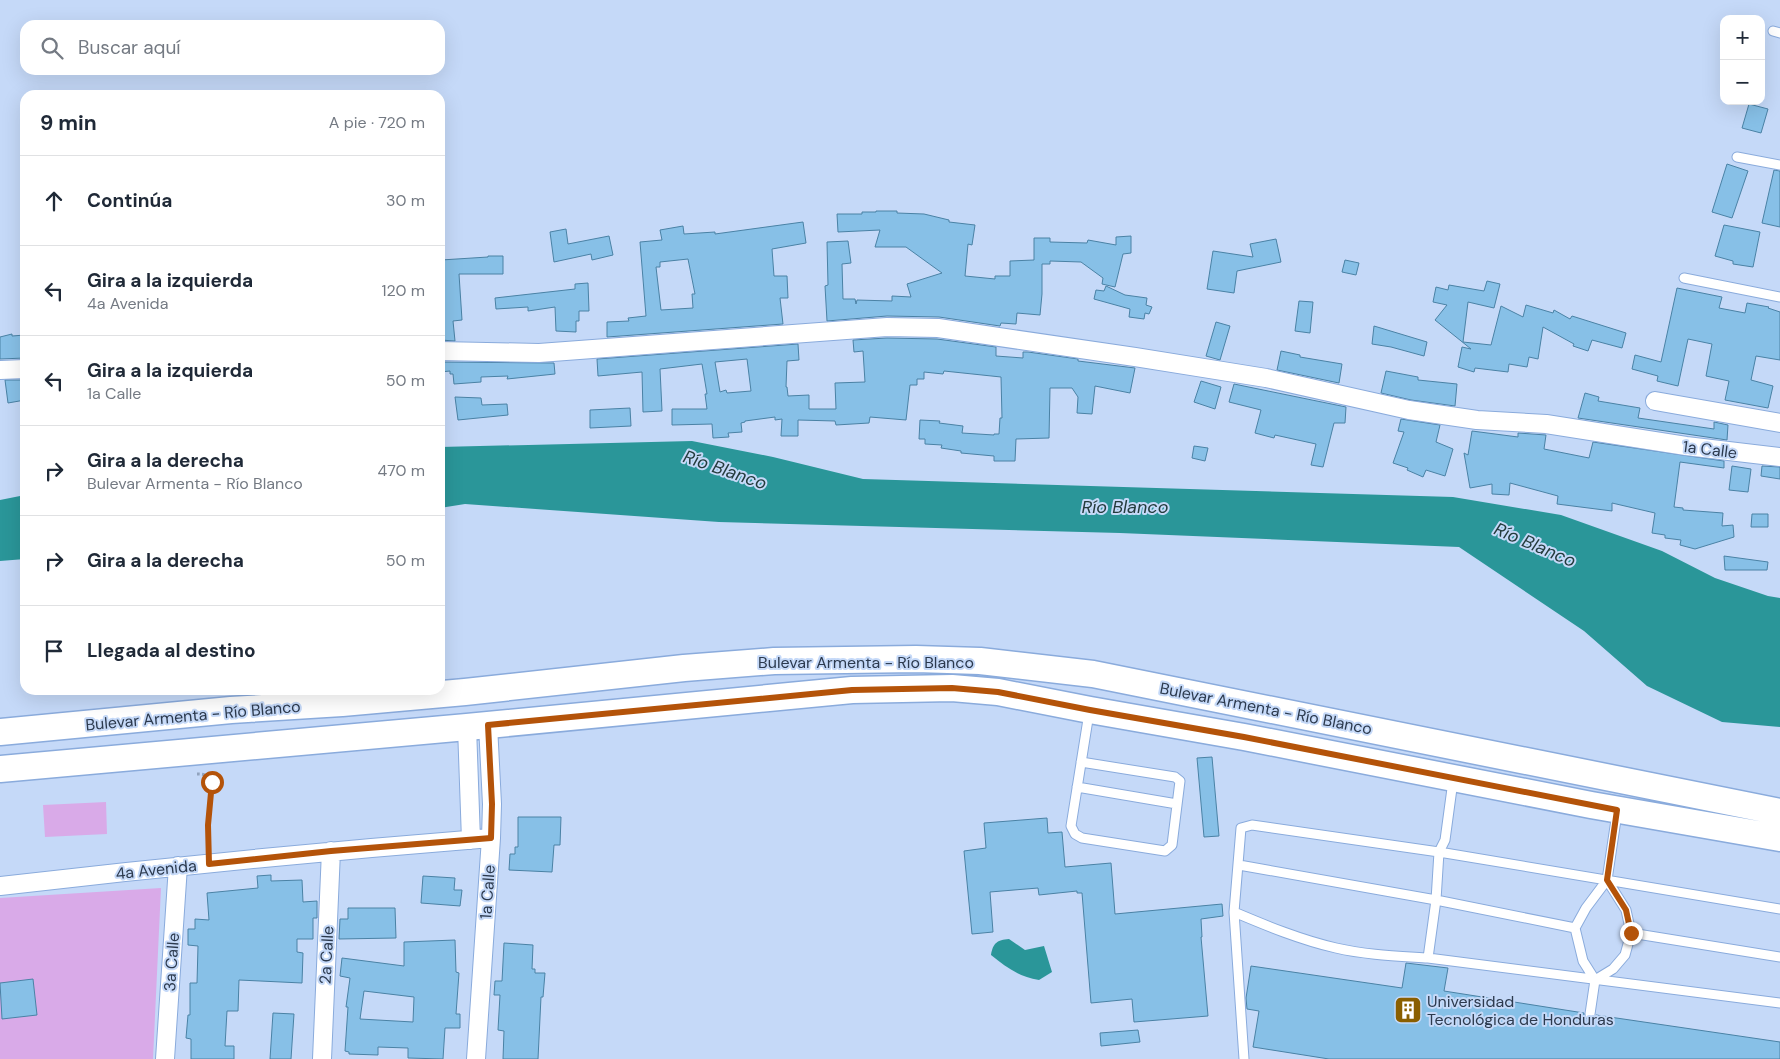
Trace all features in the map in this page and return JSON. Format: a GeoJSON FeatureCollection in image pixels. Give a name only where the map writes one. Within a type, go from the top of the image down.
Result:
{"type":"FeatureCollection","features":[{"type":"Feature","properties":{"kind":"main road","name":"Bulevar Armenta - Río Blanco"},"geometry":{"type":"LineString","coordinates":[[445,694],[684,668],[774,661],[916,659],[971,661],[1093,674],[1780,812]]}},
{"type":"Feature","properties":{"kind":"main road","name":"Bulevar Armenta - Río Blanco"},"geometry":{"type":"LineString","coordinates":[[0,769],[852,690],[952,688],[998,692],[1244,737],[1617,810],[1780,838]]}},
{"type":"Feature","properties":{"kind":"main road","name":"Bulevar Armenta - Río Blanco"},"geometry":{"type":"LineString","coordinates":[[0,732],[231,710],[431,695]]}},
{"type":"Feature","properties":{"kind":"main road"},"geometry":{"type":"LineString","coordinates":[[342,703],[355,713],[371,719],[473,710],[482,713],[477,726]]}},
{"type":"Feature","properties":{"kind":"main road"},"geometry":{"type":"LineString","coordinates":[[0,751],[15,750],[53,740],[91,723]]}},
{"type":"Feature","properties":{"kind":"main road"},"geometry":{"type":"LineString","coordinates":[[1244,737],[1248,729],[1256,726],[1272,726],[1386,750],[1445,744]]}},
{"type":"Feature","properties":{"kind":"street","name":"1a Calle"},"geometry":{"type":"LineString","coordinates":[[445,351],[539,353],[878,327],[938,328],[1266,378],[1409,410],[1477,420],[1546,424],[1640,439],[1780,457]]}},
{"type":"Feature","properties":{"kind":"street"},"geometry":{"type":"LineString","coordinates":[[0,370],[20,369]]}},
{"type":"Feature","properties":{"kind":"street"},"geometry":{"type":"LineString","coordinates":[[1655,401],[1780,423]]}},
{"type":"Feature","properties":{"kind":"street","name":"1a Calle"},"geometry":{"type":"LineString","coordinates":[[476,1059],[492,804],[477,726]]}},
{"type":"Feature","properties":{"kind":"street"},"geometry":{"type":"LineString","coordinates":[[471,840],[477,726]]}},
{"type":"Feature","properties":{"kind":"street","name":"4a Avenida"},"geometry":{"type":"LineString","coordinates":[[0,886],[331,851],[491,838]]}},
{"type":"Feature","properties":{"kind":"street","name":"2a Calle"},"geometry":{"type":"LineString","coordinates":[[322,1059],[331,851]]}},
{"type":"Feature","properties":{"kind":"street","name":"3a Calle"},"geometry":{"type":"LineString","coordinates":[[165,1059],[178,866]]}},
{"type":"Feature","properties":{"kind":"lane"},"geometry":{"type":"LineString","coordinates":[[1737,157],[1780,165]]}},
{"type":"Feature","properties":{"kind":"lane"},"geometry":{"type":"LineString","coordinates":[[1684,278],[1780,296]]}},
{"type":"Feature","properties":{"kind":"lane"},"geometry":{"type":"LineString","coordinates":[[1081,762],[1175,777],[1180,781],[1172,845],[1165,852],[1082,838],[1075,834],[1071,826],[1081,762],[1090,710]]}},
{"type":"Feature","properties":{"kind":"lane"},"geometry":{"type":"LineString","coordinates":[[1428,958],[1436,900],[1439,852],[1445,840],[1454,778]]}},
{"type":"Feature","properties":{"kind":"lane"},"geometry":{"type":"LineString","coordinates":[[1077,787],[1177,804]]}},
{"type":"Feature","properties":{"kind":"lane"},"geometry":{"type":"LineString","coordinates":[[1590,1014],[1596,980],[1583,961],[1575,928],[1586,908],[1607,880],[1617,810]]}},
{"type":"Feature","properties":{"kind":"lane"},"geometry":{"type":"LineString","coordinates":[[1244,1059],[1234,912],[1241,828],[1252,825],[1439,852],[1780,909]]}},
{"type":"Feature","properties":{"kind":"lane"},"geometry":{"type":"LineString","coordinates":[[1239,866],[1436,900],[1575,928]]}},
{"type":"Feature","properties":{"kind":"lane"},"geometry":{"type":"LineString","coordinates":[[1596,980],[1613,969],[1625,955],[1631,933],[1626,910],[1607,880]]}},
{"type":"Feature","properties":{"kind":"lane"},"geometry":{"type":"LineString","coordinates":[[1234,912],[1278,931],[1336,948],[1384,956],[1428,958],[1780,1003]]}},
{"type":"Feature","properties":{"kind":"lane"},"geometry":{"type":"LineString","coordinates":[[1631,933],[1780,957]]}},
{"type":"Feature","properties":{"kind":"path"},"geometry":{"type":"LineString","coordinates":[[190,775],[205,774],[212,782],[208,825],[209,864]]}},
{"type":"Feature","properties":{"kind":"shaded area"},"geometry":{"type":"Polygon","coordinates":[[[106,802],[107,834],[45,837],[43,805],[106,802]]]}},
{"type":"Feature","properties":{"kind":"shaded area"},"geometry":{"type":"Polygon","coordinates":[[[161,888],[153,1059],[0,1059],[0,898],[161,888]]]}},
{"type":"Feature","properties":{"kind":"water","name":"Río Blanco"},"geometry":{"type":"Polygon","coordinates":[[[692,441],[773,457],[863,479],[1453,497],[1561,515],[1662,551],[1715,578],[1768,596],[1780,598],[1780,727],[1722,722],[1647,686],[1584,631],[1459,547],[1120,533],[719,522],[465,504],[445,507],[445,447],[692,441]]]}},
{"type":"Feature","properties":{"kind":"water"},"geometry":{"type":"Polygon","coordinates":[[[20,496],[20,559],[0,561],[0,500],[20,496]]]}},
{"type":"Feature","properties":{"kind":"water"},"geometry":{"type":"Polygon","coordinates":[[[1009,939],[1025,950],[1044,946],[1052,972],[1039,980],[1032,979],[1002,964],[991,955],[996,943],[1009,939]]]}},
{"type":"Feature","properties":{"kind":"building"},"geometry":{"type":"Polygon","coordinates":[[[1749,105],[1768,109],[1761,133],[1742,128],[1749,105]]]}},
{"type":"Feature","properties":{"kind":"building"},"geometry":{"type":"Polygon","coordinates":[[[1727,164],[1748,171],[1732,218],[1712,212],[1727,164]]]}},
{"type":"Feature","properties":{"kind":"building"},"geometry":{"type":"Polygon","coordinates":[[[1774,170],[1780,171],[1780,227],[1762,223],[1774,170]]]}},
{"type":"Feature","properties":{"kind":"building"},"geometry":{"type":"Polygon","coordinates":[[[862,212],[924,214],[949,220],[949,222],[975,225],[972,245],[968,244],[965,276],[995,279],[995,276],[1010,276],[1010,261],[1034,260],[1034,238],[1050,238],[1050,242],[1087,243],[1088,240],[1116,245],[1116,237],[1131,236],[1131,253],[1123,254],[1115,287],[1102,284],[1103,278],[1081,262],[1050,261],[1050,264],[1042,264],[1040,315],[1017,313],[1016,324],[1001,323],[1000,326],[939,317],[887,316],[827,321],[825,286],[828,285],[827,242],[848,241],[851,263],[842,264],[843,299],[855,299],[856,304],[857,300],[892,301],[892,296],[911,297],[907,284],[942,273],[906,247],[875,247],[880,230],[838,232],[837,214],[862,214],[862,212]]]}},
{"type":"Feature","properties":{"kind":"building"},"geometry":{"type":"Polygon","coordinates":[[[803,222],[806,243],[772,249],[774,276],[787,276],[788,298],[780,298],[783,324],[607,337],[607,322],[629,321],[628,318],[646,316],[640,242],[662,240],[660,230],[683,226],[684,234],[715,232],[715,234],[803,222]],[[688,259],[660,262],[660,267],[656,267],[661,310],[693,308],[692,294],[695,294],[688,259]]]}},
{"type":"Feature","properties":{"kind":"building"},"geometry":{"type":"Polygon","coordinates":[[[1724,225],[1760,232],[1753,267],[1733,264],[1733,261],[1715,256],[1724,225]]]}},
{"type":"Feature","properties":{"kind":"building"},"geometry":{"type":"Polygon","coordinates":[[[566,229],[568,244],[609,236],[613,255],[592,260],[591,254],[554,262],[550,232],[566,229]]]}},
{"type":"Feature","properties":{"kind":"building"},"geometry":{"type":"Polygon","coordinates":[[[1276,239],[1281,262],[1237,271],[1234,293],[1207,289],[1213,251],[1253,257],[1250,244],[1276,239]]]}},
{"type":"Feature","properties":{"kind":"building"},"geometry":{"type":"Polygon","coordinates":[[[503,256],[503,274],[459,274],[462,320],[453,321],[455,341],[445,340],[445,260],[503,256]]]}},
{"type":"Feature","properties":{"kind":"building"},"geometry":{"type":"Polygon","coordinates":[[[1345,260],[1359,263],[1356,275],[1342,272],[1345,260]]]}},
{"type":"Feature","properties":{"kind":"building"},"geometry":{"type":"Polygon","coordinates":[[[1487,281],[1500,284],[1494,308],[1468,302],[1463,342],[1491,345],[1501,306],[1523,317],[1526,305],[1553,313],[1554,310],[1570,319],[1572,316],[1626,333],[1622,348],[1592,340],[1588,351],[1573,346],[1574,344],[1543,327],[1538,359],[1529,357],[1527,367],[1509,364],[1508,372],[1475,368],[1474,372],[1458,367],[1462,347],[1471,349],[1435,320],[1447,305],[1433,302],[1436,287],[1448,290],[1449,285],[1484,291],[1487,281]]]}},
{"type":"Feature","properties":{"kind":"building"},"geometry":{"type":"Polygon","coordinates":[[[588,283],[589,311],[579,311],[579,321],[576,321],[576,332],[556,331],[555,307],[528,311],[528,307],[496,309],[495,298],[575,289],[575,284],[588,283]]]}},
{"type":"Feature","properties":{"kind":"building"},"geometry":{"type":"Polygon","coordinates":[[[1106,286],[1125,295],[1147,298],[1146,305],[1152,307],[1149,314],[1145,313],[1144,319],[1129,317],[1130,309],[1094,299],[1096,290],[1104,291],[1106,286]]]}},
{"type":"Feature","properties":{"kind":"building"},"geometry":{"type":"Polygon","coordinates":[[[1677,288],[1722,297],[1719,308],[1745,313],[1747,303],[1769,307],[1780,312],[1780,360],[1756,356],[1751,380],[1773,386],[1768,408],[1725,400],[1729,381],[1706,376],[1712,344],[1688,339],[1678,386],[1657,381],[1658,376],[1632,369],[1635,355],[1661,362],[1677,288]]]}},
{"type":"Feature","properties":{"kind":"building"},"geometry":{"type":"Polygon","coordinates":[[[1299,301],[1313,302],[1310,333],[1295,331],[1299,301]]]}},
{"type":"Feature","properties":{"kind":"building"},"geometry":{"type":"Polygon","coordinates":[[[1216,322],[1230,326],[1220,360],[1206,356],[1216,322]]]}},
{"type":"Feature","properties":{"kind":"building"},"geometry":{"type":"Polygon","coordinates":[[[1374,326],[1427,342],[1424,356],[1372,344],[1374,326]]]}},
{"type":"Feature","properties":{"kind":"building"},"geometry":{"type":"Polygon","coordinates":[[[12,334],[12,336],[20,335],[20,358],[0,359],[0,337],[12,334]]]}},
{"type":"Feature","properties":{"kind":"building"},"geometry":{"type":"Polygon","coordinates":[[[887,338],[937,339],[996,347],[996,356],[1023,358],[1023,352],[1028,352],[1078,359],[1078,361],[1135,368],[1130,393],[1095,386],[1092,414],[1077,413],[1078,397],[1072,388],[1050,388],[1049,438],[1016,439],[1015,461],[994,461],[994,456],[961,453],[961,451],[941,448],[942,445],[925,444],[925,439],[919,439],[920,420],[940,421],[939,423],[963,426],[962,433],[999,434],[1000,418],[1002,418],[1001,377],[944,371],[943,374],[924,372],[924,379],[917,379],[917,385],[910,385],[906,420],[870,417],[869,423],[836,425],[835,421],[798,420],[798,436],[781,436],[782,419],[775,420],[775,417],[745,421],[741,423],[742,432],[728,433],[729,437],[713,438],[712,424],[672,425],[672,409],[707,409],[705,394],[707,394],[702,364],[660,369],[662,411],[643,412],[642,372],[598,376],[597,359],[798,344],[799,360],[787,361],[786,387],[788,396],[809,395],[809,409],[836,409],[835,383],[865,382],[863,351],[854,352],[853,340],[887,338]],[[747,359],[715,362],[720,392],[726,390],[727,393],[751,391],[747,359]]]}},
{"type":"Feature","properties":{"kind":"building"},"geometry":{"type":"Polygon","coordinates":[[[1281,351],[1300,355],[1300,357],[1342,364],[1339,383],[1277,370],[1281,351]]]}},
{"type":"Feature","properties":{"kind":"building"},"geometry":{"type":"Polygon","coordinates":[[[445,362],[554,363],[555,374],[507,379],[508,376],[481,377],[481,382],[454,384],[453,374],[450,374],[450,371],[445,372],[445,362]]]}},
{"type":"Feature","properties":{"kind":"building"},"geometry":{"type":"Polygon","coordinates":[[[1386,371],[1418,377],[1418,380],[1457,384],[1455,406],[1411,400],[1381,393],[1386,371]]]}},
{"type":"Feature","properties":{"kind":"building"},"geometry":{"type":"Polygon","coordinates":[[[5,380],[20,380],[20,401],[8,403],[5,380]]]}},
{"type":"Feature","properties":{"kind":"building"},"geometry":{"type":"Polygon","coordinates":[[[1201,381],[1221,387],[1215,409],[1194,402],[1201,381]]]}},
{"type":"Feature","properties":{"kind":"building"},"geometry":{"type":"Polygon","coordinates":[[[1234,384],[1346,407],[1345,423],[1334,423],[1323,467],[1311,465],[1316,444],[1275,435],[1274,438],[1255,433],[1261,410],[1229,402],[1234,384]]]}},
{"type":"Feature","properties":{"kind":"building"},"geometry":{"type":"Polygon","coordinates":[[[1585,393],[1599,397],[1598,401],[1640,408],[1638,418],[1714,429],[1714,422],[1728,425],[1727,440],[1578,418],[1585,393]]]}},
{"type":"Feature","properties":{"kind":"building"},"geometry":{"type":"Polygon","coordinates":[[[455,397],[481,398],[482,405],[507,404],[508,415],[458,420],[455,397]]]}},
{"type":"Feature","properties":{"kind":"building"},"geometry":{"type":"Polygon","coordinates":[[[630,408],[631,426],[590,428],[590,410],[630,408]]]}},
{"type":"Feature","properties":{"kind":"building"},"geometry":{"type":"Polygon","coordinates":[[[1401,419],[1440,425],[1436,442],[1453,449],[1445,476],[1426,470],[1423,477],[1407,470],[1408,468],[1393,463],[1404,432],[1398,431],[1401,419]]]}},
{"type":"Feature","properties":{"kind":"building"},"geometry":{"type":"Polygon","coordinates":[[[1472,431],[1518,437],[1518,433],[1546,435],[1544,449],[1589,458],[1593,442],[1724,461],[1724,468],[1680,462],[1674,507],[1683,508],[1683,510],[1723,513],[1722,526],[1733,525],[1734,537],[1695,549],[1680,545],[1681,540],[1665,538],[1665,535],[1652,533],[1655,513],[1612,503],[1612,511],[1557,504],[1558,496],[1510,483],[1509,495],[1492,494],[1492,484],[1470,488],[1464,453],[1468,455],[1472,431]]]}},
{"type":"Feature","properties":{"kind":"building"},"geometry":{"type":"Polygon","coordinates":[[[1194,446],[1208,448],[1205,461],[1192,458],[1194,446]]]}},
{"type":"Feature","properties":{"kind":"building"},"geometry":{"type":"Polygon","coordinates":[[[1732,466],[1751,469],[1748,492],[1729,490],[1732,466]]]}},
{"type":"Feature","properties":{"kind":"building"},"geometry":{"type":"Polygon","coordinates":[[[1762,466],[1780,467],[1780,479],[1761,476],[1762,466]]]}},
{"type":"Feature","properties":{"kind":"building"},"geometry":{"type":"Polygon","coordinates":[[[1752,514],[1768,514],[1768,527],[1751,527],[1752,514]]]}},
{"type":"Feature","properties":{"kind":"building"},"geometry":{"type":"Polygon","coordinates":[[[1724,556],[1768,562],[1767,570],[1725,570],[1724,556]]]}},
{"type":"Feature","properties":{"kind":"building"},"geometry":{"type":"Polygon","coordinates":[[[1212,757],[1219,836],[1204,837],[1197,758],[1212,757]]]}},
{"type":"Feature","properties":{"kind":"building"},"geometry":{"type":"Polygon","coordinates":[[[518,817],[561,817],[560,845],[554,845],[552,872],[509,870],[510,854],[515,854],[515,847],[518,847],[518,817]]]}},
{"type":"Feature","properties":{"kind":"building"},"geometry":{"type":"Polygon","coordinates":[[[1047,818],[1048,833],[1062,832],[1065,867],[1111,863],[1115,914],[1222,904],[1223,916],[1201,919],[1208,1016],[1134,1022],[1132,999],[1091,1003],[1082,893],[1077,893],[1077,891],[1039,895],[1038,888],[990,892],[993,932],[972,934],[964,851],[986,848],[984,823],[1047,818]]]}},
{"type":"Feature","properties":{"kind":"building"},"geometry":{"type":"Polygon","coordinates":[[[271,875],[271,881],[302,880],[303,902],[317,901],[317,918],[313,918],[313,939],[297,939],[297,952],[303,953],[302,983],[239,980],[238,1011],[227,1011],[225,1046],[234,1046],[234,1059],[191,1059],[191,1039],[186,1038],[188,1015],[190,1015],[190,983],[197,983],[198,946],[188,945],[188,929],[195,929],[195,919],[209,920],[207,893],[258,888],[257,876],[271,875]]]}},
{"type":"Feature","properties":{"kind":"building"},"geometry":{"type":"Polygon","coordinates":[[[423,876],[455,878],[454,890],[462,890],[460,906],[421,903],[423,876]]]}},
{"type":"Feature","properties":{"kind":"building"},"geometry":{"type":"Polygon","coordinates":[[[348,908],[395,908],[396,938],[339,939],[340,919],[348,919],[348,908]]]}},
{"type":"Feature","properties":{"kind":"building"},"geometry":{"type":"Polygon","coordinates":[[[455,940],[456,972],[459,973],[456,1014],[460,1014],[460,1028],[445,1028],[443,1059],[408,1058],[408,1048],[378,1047],[378,1055],[349,1054],[349,1052],[345,1051],[348,1007],[346,1007],[350,978],[340,976],[342,958],[404,966],[404,942],[455,940]],[[364,991],[360,1019],[413,1022],[414,997],[364,991]]]}},
{"type":"Feature","properties":{"kind":"building"},"geometry":{"type":"Polygon","coordinates":[[[504,943],[533,945],[532,969],[535,969],[535,973],[545,973],[543,997],[541,997],[538,1059],[503,1059],[504,1031],[498,1030],[500,995],[494,995],[495,981],[502,981],[504,943]]]}},
{"type":"Feature","properties":{"kind":"building","name":"Universidad Tecnológica de Honduras"},"geometry":{"type":"Polygon","coordinates":[[[1406,963],[1448,968],[1444,991],[1584,1013],[1584,1017],[1589,1020],[1593,1020],[1596,1015],[1780,1042],[1780,1059],[1329,1059],[1253,1047],[1259,1011],[1247,1009],[1246,998],[1251,966],[1402,988],[1406,963]]]}},
{"type":"Feature","properties":{"kind":"building"},"geometry":{"type":"Polygon","coordinates":[[[33,979],[37,1015],[2,1019],[0,983],[33,979]]]}},
{"type":"Feature","properties":{"kind":"building"},"geometry":{"type":"Polygon","coordinates":[[[273,1013],[294,1014],[291,1059],[270,1059],[273,1013]]]}},
{"type":"Feature","properties":{"kind":"building"},"geometry":{"type":"Polygon","coordinates":[[[1138,1030],[1140,1042],[1101,1046],[1100,1033],[1138,1030]]]}},
{"type":"Feature","properties":{"kind":"place","name":"Universidad Tecnológica de Honduras"},"geometry":{"type":"Point","coordinates":[1408,1010]}},
{"type":"Feature","properties":{"kind":"route"},"geometry":{"type":"LineString","coordinates":[[212,782],[208,825],[209,864],[331,851],[491,838],[492,804],[488,725],[852,690],[952,688],[998,692],[1244,737],[1617,810],[1607,880],[1626,910],[1631,933]]}}]}
